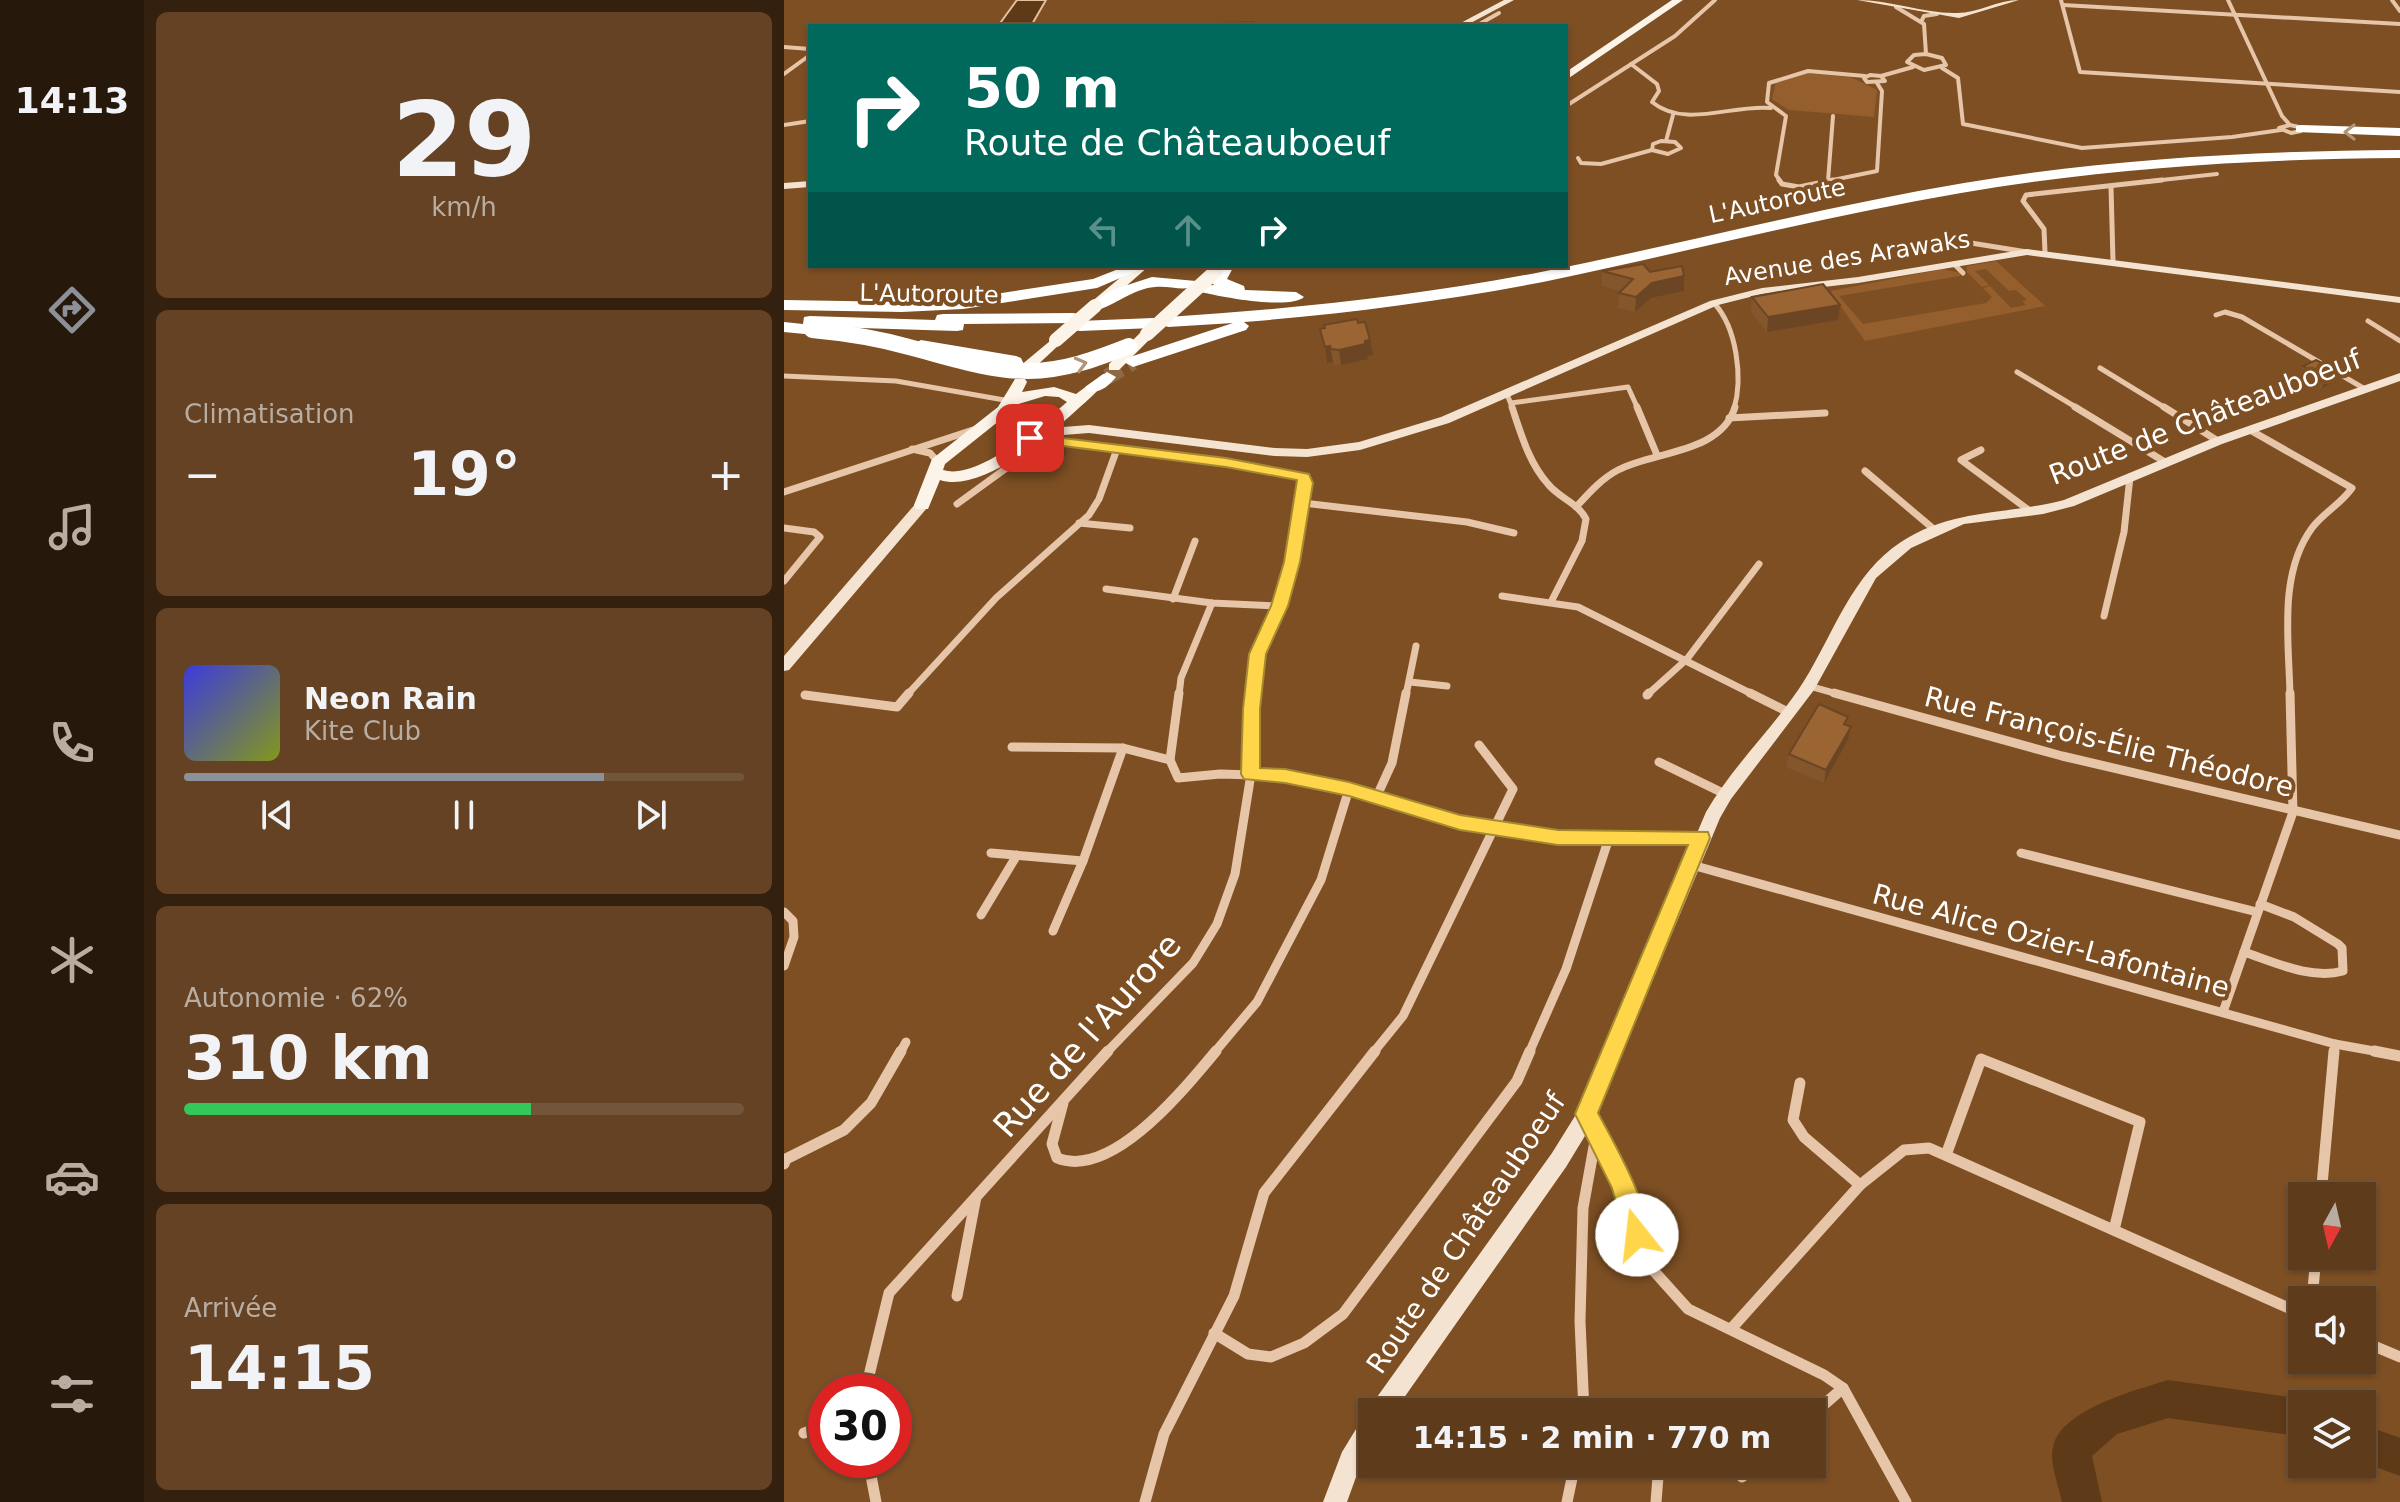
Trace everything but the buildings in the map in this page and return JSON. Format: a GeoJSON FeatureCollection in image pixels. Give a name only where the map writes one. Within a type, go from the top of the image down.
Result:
{"type":"FeatureCollection","features":[{"type":"Feature","properties":{"kind":"highway"},"geometry":{"type":"LineString","coordinates":[[2295,127],[2320,132],[2400,132]]}},
{"type":"Feature","properties":{"kind":"highway","name":"L'Autoroute"},"geometry":{"type":"LineString","coordinates":[[1568,263],[2005,173],[2153,156],[2380,147],[2400,150]]}},
{"type":"Feature","properties":{"kind":"highway","name":"L'Autoroute"},"geometry":{"type":"LineString","coordinates":[[1170,313],[1368,303],[1540,277],[1890,202],[2045,175],[2240,157],[2400,150]]}},
{"type":"Feature","properties":{"kind":"highway"},"geometry":{"type":"LineString","coordinates":[[784,305],[902,307],[963,304],[1097,283],[1136,268]]}},
{"type":"Feature","properties":{"kind":"highway","name":"L'Autoroute"},"geometry":{"type":"LineString","coordinates":[[784,319],[895,325],[1076,322],[1386,293],[1539,268]]}},
{"type":"Feature","properties":{"kind":"highway"},"geometry":{"type":"LineString","coordinates":[[1222,269],[1219,282],[1235,289],[1323,292],[1384,288]]}},
{"type":"Feature","properties":{"kind":"highway"},"geometry":{"type":"LineString","coordinates":[[1131,354],[1170,313],[1280,298],[1501,276]]}},
{"type":"Feature","properties":{"kind":"highway"},"geometry":{"type":"LineString","coordinates":[[1076,322],[1140,283],[1167,280],[1170,313]]}},
{"type":"Feature","properties":{"kind":"highway"},"geometry":{"type":"LineString","coordinates":[[784,327],[872,338],[1005,372],[1074,366],[1257,321],[1368,303]]}},
{"type":"Feature","properties":{"kind":"highway","name":"L'Autoroute"},"geometry":{"type":"LineString","coordinates":[[784,312],[907,319],[1076,322]]}},
{"type":"Feature","properties":{"kind":"highway"},"geometry":{"type":"LineString","coordinates":[[812,330],[873,334],[1017,379]]}},
{"type":"Feature","properties":{"kind":"main road"},"geometry":{"type":"LineString","coordinates":[[1461,24],[1508,0]]}},
{"type":"Feature","properties":{"kind":"main road"},"geometry":{"type":"LineString","coordinates":[[1568,68],[1666,0]]}},
{"type":"Feature","properties":{"kind":"main road"},"geometry":{"type":"LineString","coordinates":[[1568,76],[1678,0]]}},
{"type":"Feature","properties":{"kind":"main road"},"geometry":{"type":"LineString","coordinates":[[1861,0],[1937,14],[1967,16],[2015,0]]}},
{"type":"Feature","properties":{"kind":"main road"},"geometry":{"type":"LineString","coordinates":[[784,186],[808,184]]}},
{"type":"Feature","properties":{"kind":"main road","name":"Avenue des Arawaks"},"geometry":{"type":"LineString","coordinates":[[1037,437],[1089,429],[1218,447],[1307,453],[1360,446],[1419,430],[1508,398],[1714,303],[1762,291],[1959,268],[2027,252],[2400,300]]}},
{"type":"Feature","properties":{"kind":"main road"},"geometry":{"type":"LineString","coordinates":[[784,666],[922,505],[937,468],[982,428],[1017,379],[1139,268]]}},
{"type":"Feature","properties":{"kind":"main road"},"geometry":{"type":"LineString","coordinates":[[922,505],[1037,437],[1222,269]]}},
{"type":"Feature","properties":{"kind":"main road","name":"Route de Châteauboeuf"},"geometry":{"type":"LineString","coordinates":[[1390,1398],[1559,1160],[1592,1122],[1701,838],[1725,794],[1809,686],[1871,575],[1906,545],[1961,520],[2069,503],[2218,441],[2400,377]]}},
{"type":"Feature","properties":{"kind":"main road"},"geometry":{"type":"LineString","coordinates":[[1017,379],[1046,392],[1066,394],[1078,424],[1089,429]]}},
{"type":"Feature","properties":{"kind":"main road"},"geometry":{"type":"LineString","coordinates":[[937,468],[953,480],[971,476]]}},
{"type":"Feature","properties":{"kind":"main road"},"geometry":{"type":"LineString","coordinates":[[1335,1502],[1358,1447]]}},
{"type":"Feature","properties":{"kind":"street"},"geometry":{"type":"LineString","coordinates":[[1568,105],[1675,36],[1715,0]]}},
{"type":"Feature","properties":{"kind":"street"},"geometry":{"type":"LineString","coordinates":[[2228,0],[2282,116],[2295,127],[2297,133],[2281,128]]}},
{"type":"Feature","properties":{"kind":"street"},"geometry":{"type":"LineString","coordinates":[[2392,0],[2400,11]]}},
{"type":"Feature","properties":{"kind":"street"},"geometry":{"type":"LineString","coordinates":[[2400,24],[2062,3],[2080,72],[2400,92]]}},
{"type":"Feature","properties":{"kind":"street"},"geometry":{"type":"LineString","coordinates":[[1896,7],[1925,27],[1926,54]]}},
{"type":"Feature","properties":{"kind":"street"},"geometry":{"type":"LineString","coordinates":[[1480,24],[1499,13]]}},
{"type":"Feature","properties":{"kind":"street"},"geometry":{"type":"LineString","coordinates":[[1921,22],[1924,16],[1937,14]]}},
{"type":"Feature","properties":{"kind":"street"},"geometry":{"type":"LineString","coordinates":[[784,47],[808,49]]}},
{"type":"Feature","properties":{"kind":"street"},"geometry":{"type":"LineString","coordinates":[[1913,67],[1907,62],[1910,57],[1926,54],[1945,61],[1946,65],[1942,68]]}},
{"type":"Feature","properties":{"kind":"street"},"geometry":{"type":"LineString","coordinates":[[784,74],[808,56]]}},
{"type":"Feature","properties":{"kind":"street"},"geometry":{"type":"LineString","coordinates":[[1631,64],[1659,88],[1652,99],[1653,105],[1673,115],[1747,105],[1776,109]]}},
{"type":"Feature","properties":{"kind":"street"},"geometry":{"type":"LineString","coordinates":[[1877,83],[1882,91],[1877,171],[1793,187],[1777,178],[1786,118],[1767,102],[1766,94],[1769,83],[1799,72],[1881,76],[1913,67],[1942,68],[1958,78],[1964,126],[2085,148],[2295,127]]}},
{"type":"Feature","properties":{"kind":"street"},"geometry":{"type":"LineString","coordinates":[[1619,71],[1643,73]]}},
{"type":"Feature","properties":{"kind":"street"},"geometry":{"type":"LineString","coordinates":[[1865,76],[1867,82],[1877,83],[1885,81],[1881,76]]}},
{"type":"Feature","properties":{"kind":"street"},"geometry":{"type":"LineString","coordinates":[[1747,105],[1766,94]]}},
{"type":"Feature","properties":{"kind":"street"},"geometry":{"type":"LineString","coordinates":[[1666,141],[1673,115]]}},
{"type":"Feature","properties":{"kind":"street"},"geometry":{"type":"LineString","coordinates":[[1828,181],[1833,116]]}},
{"type":"Feature","properties":{"kind":"street"},"geometry":{"type":"LineString","coordinates":[[2281,128],[2282,116]]}},
{"type":"Feature","properties":{"kind":"street"},"geometry":{"type":"LineString","coordinates":[[784,125],[808,121]]}},
{"type":"Feature","properties":{"kind":"street"},"geometry":{"type":"LineString","coordinates":[[1578,158],[1581,163],[1596,165],[1652,150],[1668,154],[1681,148],[1675,142],[1666,141],[1653,144],[1652,150]]}},
{"type":"Feature","properties":{"kind":"street"},"geometry":{"type":"LineString","coordinates":[[2045,252],[2045,233],[2023,201],[2026,195],[2217,174]]}},
{"type":"Feature","properties":{"kind":"street"},"geometry":{"type":"LineString","coordinates":[[2111,187],[2113,261]]}},
{"type":"Feature","properties":{"kind":"street"},"geometry":{"type":"LineString","coordinates":[[1940,238],[2027,252]]}},
{"type":"Feature","properties":{"kind":"street"},"geometry":{"type":"LineString","coordinates":[[1576,507],[1609,474],[1703,441],[1729,418],[1738,397],[1738,386],[1729,324],[1714,303]]}},
{"type":"Feature","properties":{"kind":"street"},"geometry":{"type":"LineString","coordinates":[[2216,315],[2225,312],[2242,317],[2365,389]]}},
{"type":"Feature","properties":{"kind":"street"},"geometry":{"type":"LineString","coordinates":[[2368,321],[2400,341]]}},
{"type":"Feature","properties":{"kind":"street"},"geometry":{"type":"LineString","coordinates":[[2100,368],[2218,441]]}},
{"type":"Feature","properties":{"kind":"street"},"geometry":{"type":"LineString","coordinates":[[2017,372],[2165,462]]}},
{"type":"Feature","properties":{"kind":"street"},"geometry":{"type":"LineString","coordinates":[[784,376],[896,381],[1017,379]]}},
{"type":"Feature","properties":{"kind":"street"},"geometry":{"type":"LineString","coordinates":[[1551,602],[1585,531],[1586,517],[1552,490],[1536,471],[1508,398],[1628,387],[1657,455]]}},
{"type":"Feature","properties":{"kind":"street"},"geometry":{"type":"LineString","coordinates":[[1729,418],[1825,413]]}},
{"type":"Feature","properties":{"kind":"street"},"geometry":{"type":"LineString","coordinates":[[784,492],[982,428]]}},
{"type":"Feature","properties":{"kind":"street"},"geometry":{"type":"LineString","coordinates":[[2223,1012],[2293,812],[2288,609],[2292,578],[2302,547],[2317,521],[2352,488],[2250,430]]}},
{"type":"Feature","properties":{"kind":"street"},"geometry":{"type":"LineString","coordinates":[[957,504],[1037,437],[1301,476],[1306,483],[1303,503],[1467,522],[1514,533]]}},
{"type":"Feature","properties":{"kind":"street"},"geometry":{"type":"LineString","coordinates":[[1209,460],[1218,447]]}},
{"type":"Feature","properties":{"kind":"street"},"geometry":{"type":"LineString","coordinates":[[911,449],[930,453],[937,468]]}},
{"type":"Feature","properties":{"kind":"street"},"geometry":{"type":"LineString","coordinates":[[805,695],[897,707],[947,648],[1095,505],[1106,468],[1117,449]]}},
{"type":"Feature","properties":{"kind":"street"},"geometry":{"type":"LineString","coordinates":[[1981,450],[1961,460],[2030,511]]}},
{"type":"Feature","properties":{"kind":"street"},"geometry":{"type":"LineString","coordinates":[[1865,471],[1936,531]]}},
{"type":"Feature","properties":{"kind":"street"},"geometry":{"type":"LineString","coordinates":[[2104,616],[2124,532],[2130,477]]}},
{"type":"Feature","properties":{"kind":"street","name":"Rue de l'Aurore"},"geometry":{"type":"LineString","coordinates":[[869,1374],[889,1293],[1064,1098],[1193,963],[1217,924],[1235,874],[1251,774],[1251,709],[1257,654],[1280,606],[1303,503]]}},
{"type":"Feature","properties":{"kind":"street"},"geometry":{"type":"LineString","coordinates":[[1079,523],[1130,528]]}},
{"type":"Feature","properties":{"kind":"street"},"geometry":{"type":"LineString","coordinates":[[784,528],[814,532],[820,537],[784,581]]}},
{"type":"Feature","properties":{"kind":"street"},"geometry":{"type":"LineString","coordinates":[[1173,599],[1195,541]]}},
{"type":"Feature","properties":{"kind":"street"},"geometry":{"type":"LineString","coordinates":[[1647,695],[1687,659],[1759,564]]}},
{"type":"Feature","properties":{"kind":"street"},"geometry":{"type":"LineString","coordinates":[[1106,589],[1212,603],[1280,606]]}},
{"type":"Feature","properties":{"kind":"street"},"geometry":{"type":"LineString","coordinates":[[1502,596],[1578,607],[1790,713]]}},
{"type":"Feature","properties":{"kind":"street"},"geometry":{"type":"LineString","coordinates":[[1212,603],[1181,678],[1170,760],[1178,778],[1251,774],[1285,776],[1349,789],[1460,823],[1558,837],[1701,838]]}},
{"type":"Feature","properties":{"kind":"street"},"geometry":{"type":"LineString","coordinates":[[1376,798],[1392,763],[1416,646]]}},
{"type":"Feature","properties":{"kind":"street"},"geometry":{"type":"LineString","coordinates":[[1410,682],[1447,686]]}},
{"type":"Feature","properties":{"kind":"street","name":"Rue François-Élie Théodore"},"geometry":{"type":"LineString","coordinates":[[1809,686],[2062,756],[2400,835]]}},
{"type":"Feature","properties":{"kind":"street"},"geometry":{"type":"LineString","coordinates":[[1145,1502],[1164,1434],[1234,1296],[1264,1193],[1286,1161],[1403,1016],[1496,828],[1513,789],[1479,745]]}},
{"type":"Feature","properties":{"kind":"street"},"geometry":{"type":"LineString","coordinates":[[1012,747],[1123,748],[1170,760]]}},
{"type":"Feature","properties":{"kind":"street"},"geometry":{"type":"LineString","coordinates":[[1053,931],[1083,861],[1123,748]]}},
{"type":"Feature","properties":{"kind":"street"},"geometry":{"type":"LineString","coordinates":[[1659,762],[1725,794]]}},
{"type":"Feature","properties":{"kind":"street"},"geometry":{"type":"LineString","coordinates":[[1064,1098],[1052,1144],[1057,1158],[1072,1164],[1092,1161],[1117,1147],[1172,1104],[1257,1002],[1321,880],[1349,789]]}},
{"type":"Feature","properties":{"kind":"street"},"geometry":{"type":"LineString","coordinates":[[1214,1333],[1257,1357],[1281,1354],[1310,1341],[1343,1314],[1517,1081],[1566,969],[1609,838]]}},
{"type":"Feature","properties":{"kind":"street"},"geometry":{"type":"LineString","coordinates":[[991,853],[1083,861]]}},
{"type":"Feature","properties":{"kind":"street"},"geometry":{"type":"LineString","coordinates":[[2021,853],[2294,917],[2342,948],[2343,971],[2335,974],[2299,970],[2244,952]]}},
{"type":"Feature","properties":{"kind":"street"},"geometry":{"type":"LineString","coordinates":[[981,915],[1017,855]]}},
{"type":"Feature","properties":{"kind":"street","name":"Rue Alice Ozier-Lafontaine"},"geometry":{"type":"LineString","coordinates":[[1691,865],[2335,1044],[2400,1056]]}},
{"type":"Feature","properties":{"kind":"street"},"geometry":{"type":"LineString","coordinates":[[784,912],[793,921],[794,937],[784,966]]}},
{"type":"Feature","properties":{"kind":"street"},"geometry":{"type":"LineString","coordinates":[[785,1160],[844,1130],[871,1103],[906,1042]]}},
{"type":"Feature","properties":{"kind":"street"},"geometry":{"type":"LineString","coordinates":[[2322,1182],[2335,1044]]}},
{"type":"Feature","properties":{"kind":"street"},"geometry":{"type":"LineString","coordinates":[[1946,1155],[1981,1059],[2140,1122],[2114,1230]]}},
{"type":"Feature","properties":{"kind":"street"},"geometry":{"type":"LineString","coordinates":[[1800,1083],[1793,1120],[1804,1137],[1860,1185]]}},
{"type":"Feature","properties":{"kind":"street"},"geometry":{"type":"LineString","coordinates":[[1592,1122],[1623,1185],[1644,1260],[1688,1309],[1824,1375],[1843,1388],[1906,1502]]}},
{"type":"Feature","properties":{"kind":"street"},"geometry":{"type":"LineString","coordinates":[[1583,1398],[1580,1321],[1583,1208],[1592,1122]]}},
{"type":"Feature","properties":{"kind":"street"},"geometry":{"type":"LineString","coordinates":[[1731,1329],[1860,1185],[1904,1150],[1929,1148],[2288,1308]]}},
{"type":"Feature","properties":{"kind":"street"},"geometry":{"type":"LineString","coordinates":[[957,1296],[976,1196]]}},
{"type":"Feature","properties":{"kind":"street"},"geometry":{"type":"LineString","coordinates":[[2376,1347],[2400,1357]]}},
{"type":"Feature","properties":{"kind":"street"},"geometry":{"type":"LineString","coordinates":[[1826,1403],[1843,1388]]}},
{"type":"Feature","properties":{"kind":"street"},"geometry":{"type":"LineString","coordinates":[[804,1433],[808,1432]]}},
{"type":"Feature","properties":{"kind":"street"},"geometry":{"type":"LineString","coordinates":[[871,1478],[876,1502]]}},
{"type":"Feature","properties":{"kind":"street"},"geometry":{"type":"LineString","coordinates":[[1567,1502],[1572,1478]]}},
{"type":"Feature","properties":{"kind":"street"},"geometry":{"type":"LineString","coordinates":[[1656,1502],[1658,1478]]}},
{"type":"Feature","properties":{"kind":"shaded area"},"geometry":{"type":"Polygon","coordinates":[[[1017,0],[1046,0],[1032,24],[999,24],[1017,0]]]}},
{"type":"Feature","properties":{"kind":"shaded area"},"geometry":{"type":"Polygon","coordinates":[[[1805,73],[1851,77],[1877,90],[1874,117],[1789,110],[1772,99],[1776,82],[1805,73]]]}},
{"type":"Feature","properties":{"kind":"shaded area"},"geometry":{"type":"Polygon","coordinates":[[[1996,261],[2045,306],[1865,341],[1830,291],[1943,269],[1960,273],[1960,276],[1839,296],[1863,324],[1986,303],[1992,297],[1983,288],[1990,286],[2011,308],[2026,305],[2022,301],[2027,300],[2016,290],[2009,291],[1986,269],[1975,271],[1989,285],[1982,287],[1967,272],[1967,266],[1996,261]]]}},
{"type":"Feature","properties":{"kind":"waterway"},"geometry":{"type":"LineString","coordinates":[[2082,1502],[2071,1449],[2106,1419],[2168,1399],[2288,1416]]}},
{"type":"Feature","properties":{"kind":"waterway"},"geometry":{"type":"LineString","coordinates":[[2376,1448],[2400,1457]]}},
{"type":"Feature","properties":{"kind":"tunnel"},"geometry":{"type":"LineString","coordinates":[[1107,377],[1133,362]]}},
{"type":"Feature","properties":{"kind":"route"},"geometry":{"type":"LineString","coordinates":[[1030,438],[1251,466],[1303,477],[1306,483],[1292,562],[1280,606],[1257,654],[1251,709],[1251,774],[1285,776],[1349,789],[1460,823],[1558,837],[1701,838],[1587,1114],[1623,1185],[1637,1235]]}}]}
